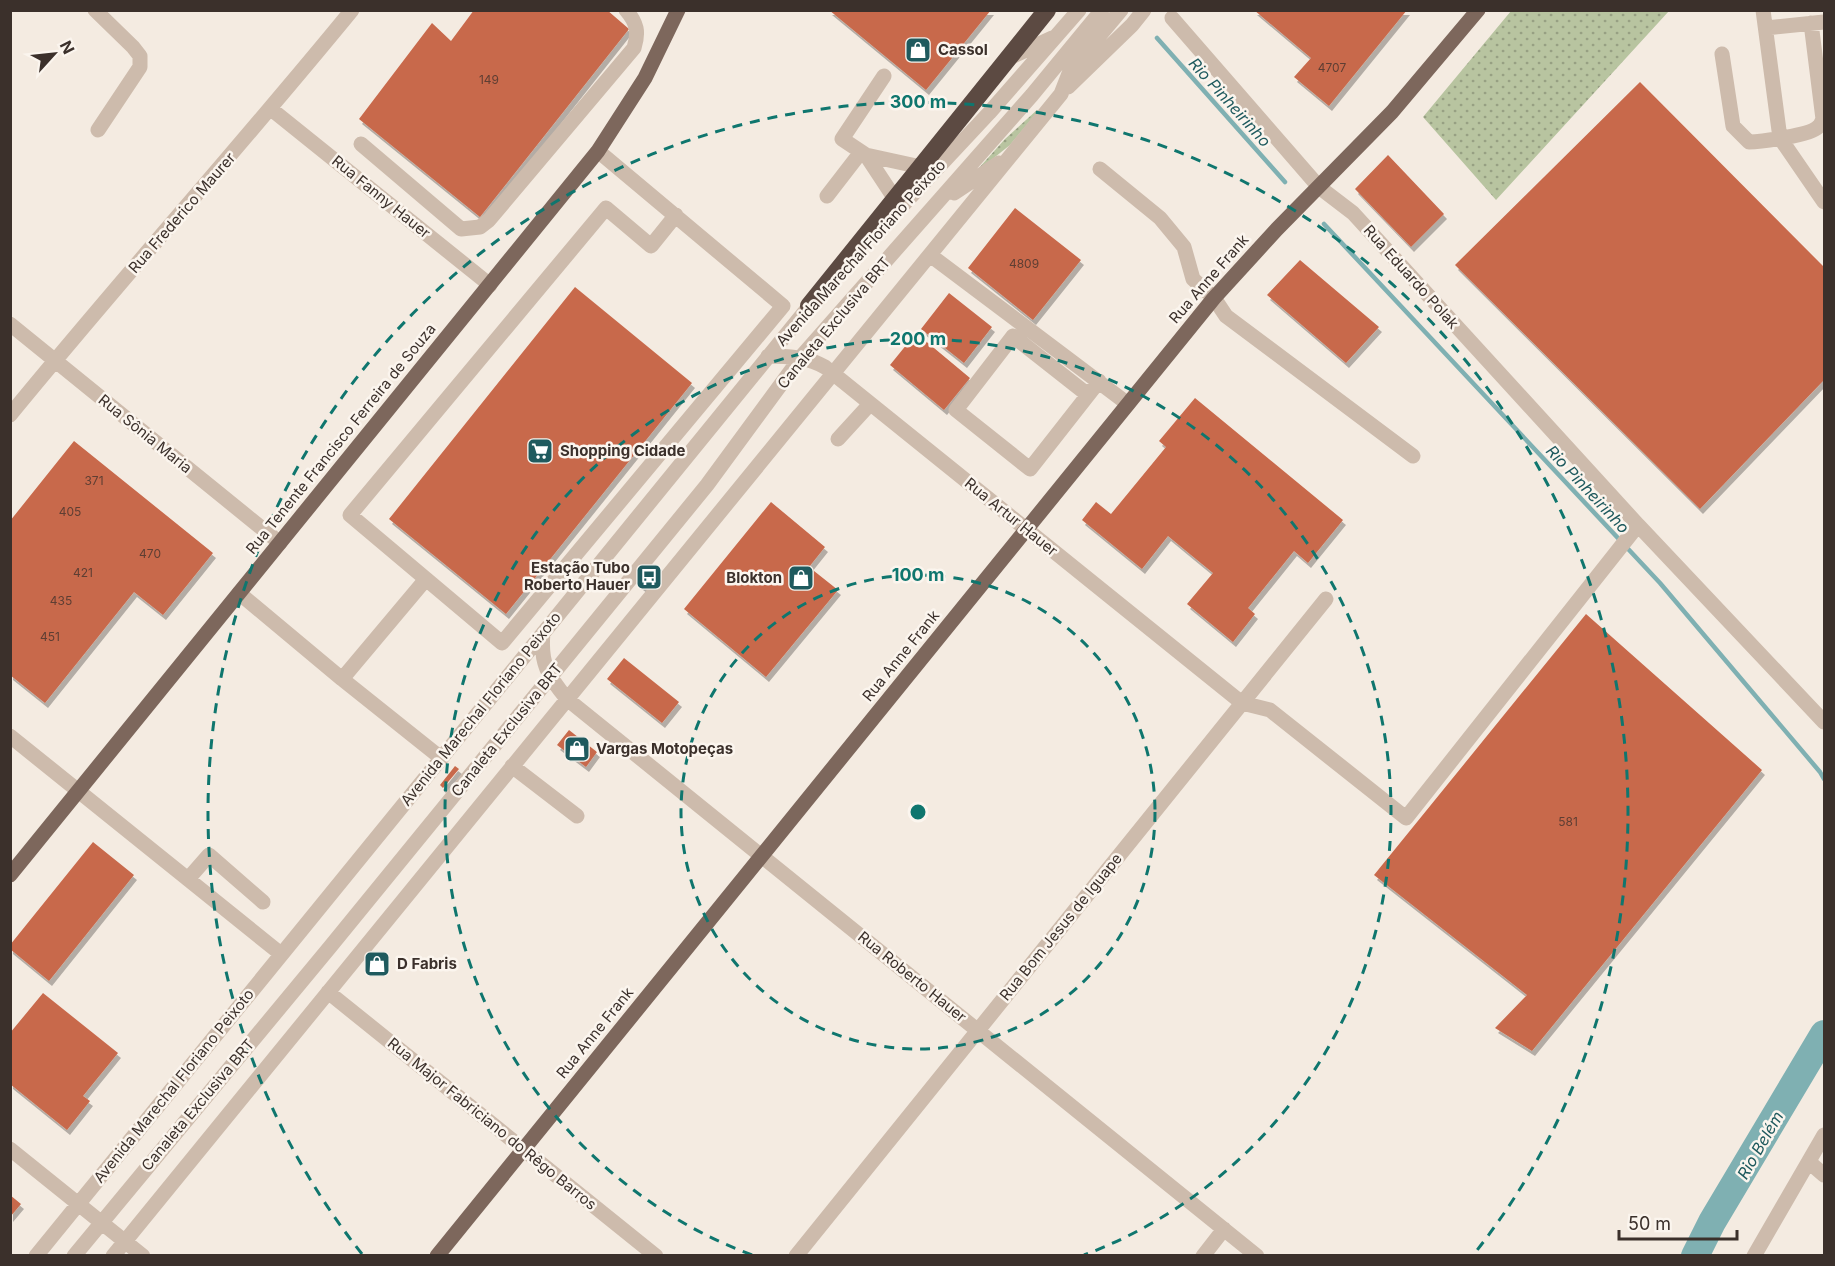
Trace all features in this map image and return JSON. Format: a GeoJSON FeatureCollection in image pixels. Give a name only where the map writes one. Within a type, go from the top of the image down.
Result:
{"type":"FeatureCollection","features":[{"type":"Feature","properties":{"kind":"highway"},"geometry":{"type":"LineString","coordinates":[[809,306],[1047,10]]}},
{"type":"Feature","properties":{"kind":"main road","name":"Rua Tenente Francisco Ferreira de Souza"},"geometry":{"type":"LineString","coordinates":[[10,875],[598,151],[645,78],[678,10]]}},
{"type":"Feature","properties":{"kind":"main road","name":"Rua Anne Frank"},"geometry":{"type":"LineString","coordinates":[[437,1256],[1214,298],[1399,105],[1478,10]]}},
{"type":"Feature","properties":{"kind":"street"},"geometry":{"type":"LineString","coordinates":[[95,10],[140,56],[140,67],[98,130]]}},
{"type":"Feature","properties":{"kind":"street","name":"Rua Frederico Maurer"},"geometry":{"type":"LineString","coordinates":[[10,415],[272,109],[352,10]]}},
{"type":"Feature","properties":{"kind":"street"},"geometry":{"type":"LineString","coordinates":[[361,144],[461,228],[480,227],[489,220],[634,48],[638,35],[635,21],[626,10]]}},
{"type":"Feature","properties":{"kind":"street","name":"Avenida Marechal Floriano Peixoto"},"geometry":{"type":"LineString","coordinates":[[36,1256],[809,306],[974,130],[1079,10]]}},
{"type":"Feature","properties":{"kind":"street","name":"Canaleta Exclusiva BRT"},"geometry":{"type":"LineString","coordinates":[[1061,94],[1144,10]]}},
{"type":"Feature","properties":{"kind":"street"},"geometry":{"type":"LineString","coordinates":[[1763,10],[1780,138],[1824,202]]}},
{"type":"Feature","properties":{"kind":"street"},"geometry":{"type":"LineString","coordinates":[[113,1256],[1061,94],[1070,71],[1093,44],[1111,12]]}},
{"type":"Feature","properties":{"kind":"street","name":"Canaleta Exclusiva BRT"},"geometry":{"type":"LineString","coordinates":[[74,1256],[707,485],[801,357],[1032,95],[1111,12]]}},
{"type":"Feature","properties":{"kind":"street","name":"Rua Eduardo Polak"},"geometry":{"type":"LineString","coordinates":[[1172,18],[1319,187],[1353,213],[1638,525],[1824,722]]}},
{"type":"Feature","properties":{"kind":"street"},"geometry":{"type":"LineString","coordinates":[[1722,54],[1733,126],[1749,142],[1766,142],[1812,132],[1819,127],[1823,119],[1818,22],[1766,28]]}},
{"type":"Feature","properties":{"kind":"street"},"geometry":{"type":"LineString","coordinates":[[1009,58],[1057,36]]}},
{"type":"Feature","properties":{"kind":"street","name":"Canaleta Exclusiva BRT"},"geometry":{"type":"LineString","coordinates":[[1032,95],[1111,45]]}},
{"type":"Feature","properties":{"kind":"street"},"geometry":{"type":"LineString","coordinates":[[884,76],[842,139],[864,154],[895,199]]}},
{"type":"Feature","properties":{"kind":"street","name":"Rua Fanny Hauer"},"geometry":{"type":"LineString","coordinates":[[272,109],[490,285]]}},
{"type":"Feature","properties":{"kind":"street"},"geometry":{"type":"LineString","coordinates":[[598,151],[676,215],[783,306],[502,643],[350,515],[606,208],[651,246],[676,215]]}},
{"type":"Feature","properties":{"kind":"street"},"geometry":{"type":"LineString","coordinates":[[864,154],[921,167]]}},
{"type":"Feature","properties":{"kind":"street"},"geometry":{"type":"LineString","coordinates":[[827,196],[864,154]]}},
{"type":"Feature","properties":{"kind":"street","name":"Canaleta Exclusiva BRT"},"geometry":{"type":"LineString","coordinates":[[938,203],[1011,154]]}},
{"type":"Feature","properties":{"kind":"street"},"geometry":{"type":"LineString","coordinates":[[1100,169],[1160,218],[1184,247],[1193,279],[1214,298],[1226,316],[1413,456]]}},
{"type":"Feature","properties":{"kind":"street"},"geometry":{"type":"LineString","coordinates":[[930,255],[1128,404]]}},
{"type":"Feature","properties":{"kind":"street","name":"Rua Sônia Maria"},"geometry":{"type":"LineString","coordinates":[[10,324],[280,543]]}},
{"type":"Feature","properties":{"kind":"street"},"geometry":{"type":"LineString","coordinates":[[1088,395],[1013,336],[956,410],[1030,469],[1099,381]]}},
{"type":"Feature","properties":{"kind":"street","name":"Rua Artur Hauer"},"geometry":{"type":"LineString","coordinates":[[768,356],[801,357],[814,360],[1242,703]]}},
{"type":"Feature","properties":{"kind":"street"},"geometry":{"type":"LineString","coordinates":[[838,439],[870,404]]}},
{"type":"Feature","properties":{"kind":"street"},"geometry":{"type":"LineString","coordinates":[[1242,703],[1270,710],[1406,818],[1638,525]]}},
{"type":"Feature","properties":{"kind":"street"},"geometry":{"type":"LineString","coordinates":[[342,679],[426,579]]}},
{"type":"Feature","properties":{"kind":"street"},"geometry":{"type":"LineString","coordinates":[[239,593],[441,758]]}},
{"type":"Feature","properties":{"kind":"street","name":"Rua Bom Jesus de Iguape"},"geometry":{"type":"LineString","coordinates":[[796,1256],[1326,599]]}},
{"type":"Feature","properties":{"kind":"street"},"geometry":{"type":"LineString","coordinates":[[543,633],[544,663],[550,678]]}},
{"type":"Feature","properties":{"kind":"street","name":"Rua Roberto Hauer"},"geometry":{"type":"LineString","coordinates":[[550,678],[567,699],[1257,1256]]}},
{"type":"Feature","properties":{"kind":"street"},"geometry":{"type":"LineString","coordinates":[[10,736],[281,954]]}},
{"type":"Feature","properties":{"kind":"street"},"geometry":{"type":"LineString","coordinates":[[512,766],[577,816]]}},
{"type":"Feature","properties":{"kind":"street"},"geometry":{"type":"LineString","coordinates":[[188,879],[209,855],[263,902]]}},
{"type":"Feature","properties":{"kind":"street","name":"Rua Major Fabriciano do Rêgo Barros"},"geometry":{"type":"LineString","coordinates":[[328,992],[656,1256]]}},
{"type":"Feature","properties":{"kind":"street"},"geometry":{"type":"LineString","coordinates":[[1754,1256],[1824,1135]]}},
{"type":"Feature","properties":{"kind":"street"},"geometry":{"type":"LineString","coordinates":[[10,1149],[142,1256]]}},
{"type":"Feature","properties":{"kind":"street"},"geometry":{"type":"LineString","coordinates":[[1809,1162],[1824,1174]]}},
{"type":"Feature","properties":{"kind":"street"},"geometry":{"type":"LineString","coordinates":[[1203,1256],[1224,1229]]}},
{"type":"Feature","properties":{"kind":"green space"},"geometry":{"type":"Polygon","coordinates":[[[1511,11],[1669,11],[1496,200],[1423,117],[1511,11]]]}},
{"type":"Feature","properties":{"kind":"green space"},"geometry":{"type":"Polygon","coordinates":[[[1039,110],[1010,145],[978,169],[1005,139],[1039,110]]]}},
{"type":"Feature","properties":{"kind":"building"},"geometry":{"type":"Polygon","coordinates":[[[474,10],[607,10],[629,29],[480,217],[359,119],[432,23],[451,41],[474,10]]]}},
{"type":"Feature","properties":{"kind":"building","name":"Cassol"},"geometry":{"type":"Polygon","coordinates":[[[829,10],[991,10],[926,90],[829,10]]]}},
{"type":"Feature","properties":{"kind":"building"},"geometry":{"type":"Polygon","coordinates":[[[1254,10],[1407,10],[1329,106],[1294,77],[1311,58],[1254,10]]]}},
{"type":"Feature","properties":{"kind":"building"},"geometry":{"type":"Polygon","coordinates":[[[1640,82],[1824,267],[1824,380],[1700,509],[1455,265],[1640,82]]]}},
{"type":"Feature","properties":{"kind":"building"},"geometry":{"type":"Polygon","coordinates":[[[1388,155],[1444,214],[1411,247],[1355,189],[1388,155]]]}},
{"type":"Feature","properties":{"kind":"building"},"geometry":{"type":"Polygon","coordinates":[[[1015,208],[1081,260],[1033,320],[968,268],[1015,208]]]}},
{"type":"Feature","properties":{"kind":"building"},"geometry":{"type":"Polygon","coordinates":[[[1300,260],[1379,327],[1346,363],[1267,295],[1300,260]]]}},
{"type":"Feature","properties":{"kind":"building","name":"Shopping Cidade"},"geometry":{"type":"Polygon","coordinates":[[[575,287],[692,383],[506,614],[389,519],[575,287]]]}},
{"type":"Feature","properties":{"kind":"building"},"geometry":{"type":"Polygon","coordinates":[[[949,293],[992,327],[964,363],[921,329],[949,293]]]}},
{"type":"Feature","properties":{"kind":"building"},"geometry":{"type":"Polygon","coordinates":[[[916,333],[970,378],[944,410],[890,365],[916,333]]]}},
{"type":"Feature","properties":{"kind":"building"},"geometry":{"type":"Polygon","coordinates":[[[1195,398],[1343,520],[1308,563],[1294,551],[1248,608],[1255,614],[1233,642],[1187,604],[1213,573],[1168,536],[1142,569],[1082,520],[1096,502],[1111,514],[1166,447],[1159,441],[1195,398]]]}},
{"type":"Feature","properties":{"kind":"building"},"geometry":{"type":"Polygon","coordinates":[[[74,441],[213,553],[163,615],[134,592],[45,703],[10,675],[10,521],[74,441]]]}},
{"type":"Feature","properties":{"kind":"building"},"geometry":{"type":"Polygon","coordinates":[[[771,502],[825,547],[809,567],[838,590],[766,677],[684,609],[771,502]]]}},
{"type":"Feature","properties":{"kind":"building","name":"Estação Tubo Roberto Hauer"},"geometry":{"type":"Polygon","coordinates":[[[655,566],[659,569],[644,588],[640,585],[655,566]]]}},
{"type":"Feature","properties":{"kind":"building"},"geometry":{"type":"Polygon","coordinates":[[[1586,614],[1762,770],[1532,1051],[1495,1028],[1527,995],[1374,875],[1586,614]]]}},
{"type":"Feature","properties":{"kind":"building"},"geometry":{"type":"Polygon","coordinates":[[[624,658],[679,702],[662,723],[607,679],[624,658]]]}},
{"type":"Feature","properties":{"kind":"building","name":"Vargas Motopeças"},"geometry":{"type":"Polygon","coordinates":[[[569,730],[597,752],[586,767],[557,745],[569,730]]]}},
{"type":"Feature","properties":{"kind":"building"},"geometry":{"type":"Polygon","coordinates":[[[455,766],[459,769],[443,788],[440,785],[455,766]]]}},
{"type":"Feature","properties":{"kind":"building"},"geometry":{"type":"Polygon","coordinates":[[[93,842],[134,875],[49,981],[10,949],[10,945],[93,842]]]}},
{"type":"Feature","properties":{"kind":"building"},"geometry":{"type":"Polygon","coordinates":[[[43,993],[118,1053],[83,1096],[90,1101],[67,1130],[10,1084],[10,1033],[43,993]]]}},
{"type":"Feature","properties":{"kind":"building"},"geometry":{"type":"Polygon","coordinates":[[[10,1195],[21,1204],[10,1217],[10,1195]]]}},
{"type":"Feature","properties":{"kind":"waterway","name":"Rio Pinheirinho"},"geometry":{"type":"LineString","coordinates":[[1157,38],[1285,182]]}},
{"type":"Feature","properties":{"kind":"waterway","name":"Rio Pinheirinho"},"geometry":{"type":"LineString","coordinates":[[1324,224],[1660,583],[1824,779]]}},
{"type":"Feature","properties":{"kind":"waterway","name":"Rio Belém"},"geometry":{"type":"LineString","coordinates":[[1695,1256],[1712,1222],[1824,1034]]}},
{"type":"Feature","properties":{"kind":"place","name":"Cassol"},"geometry":{"type":"Point","coordinates":[918,50]}},
{"type":"Feature","properties":{"kind":"place","name":"Shopping Cidade"},"geometry":{"type":"Point","coordinates":[540,451]}},
{"type":"Feature","properties":{"kind":"place","name":"Estação Tubo Roberto Hauer"},"geometry":{"type":"Point","coordinates":[649,577]}},
{"type":"Feature","properties":{"kind":"place","name":"Blokton"},"geometry":{"type":"Point","coordinates":[801,578]}},
{"type":"Feature","properties":{"kind":"place","name":"Vargas Motopeças"},"geometry":{"type":"Point","coordinates":[577,749]}},
{"type":"Feature","properties":{"kind":"place","name":"D Fabris"},"geometry":{"type":"Point","coordinates":[377,964]}}]}
